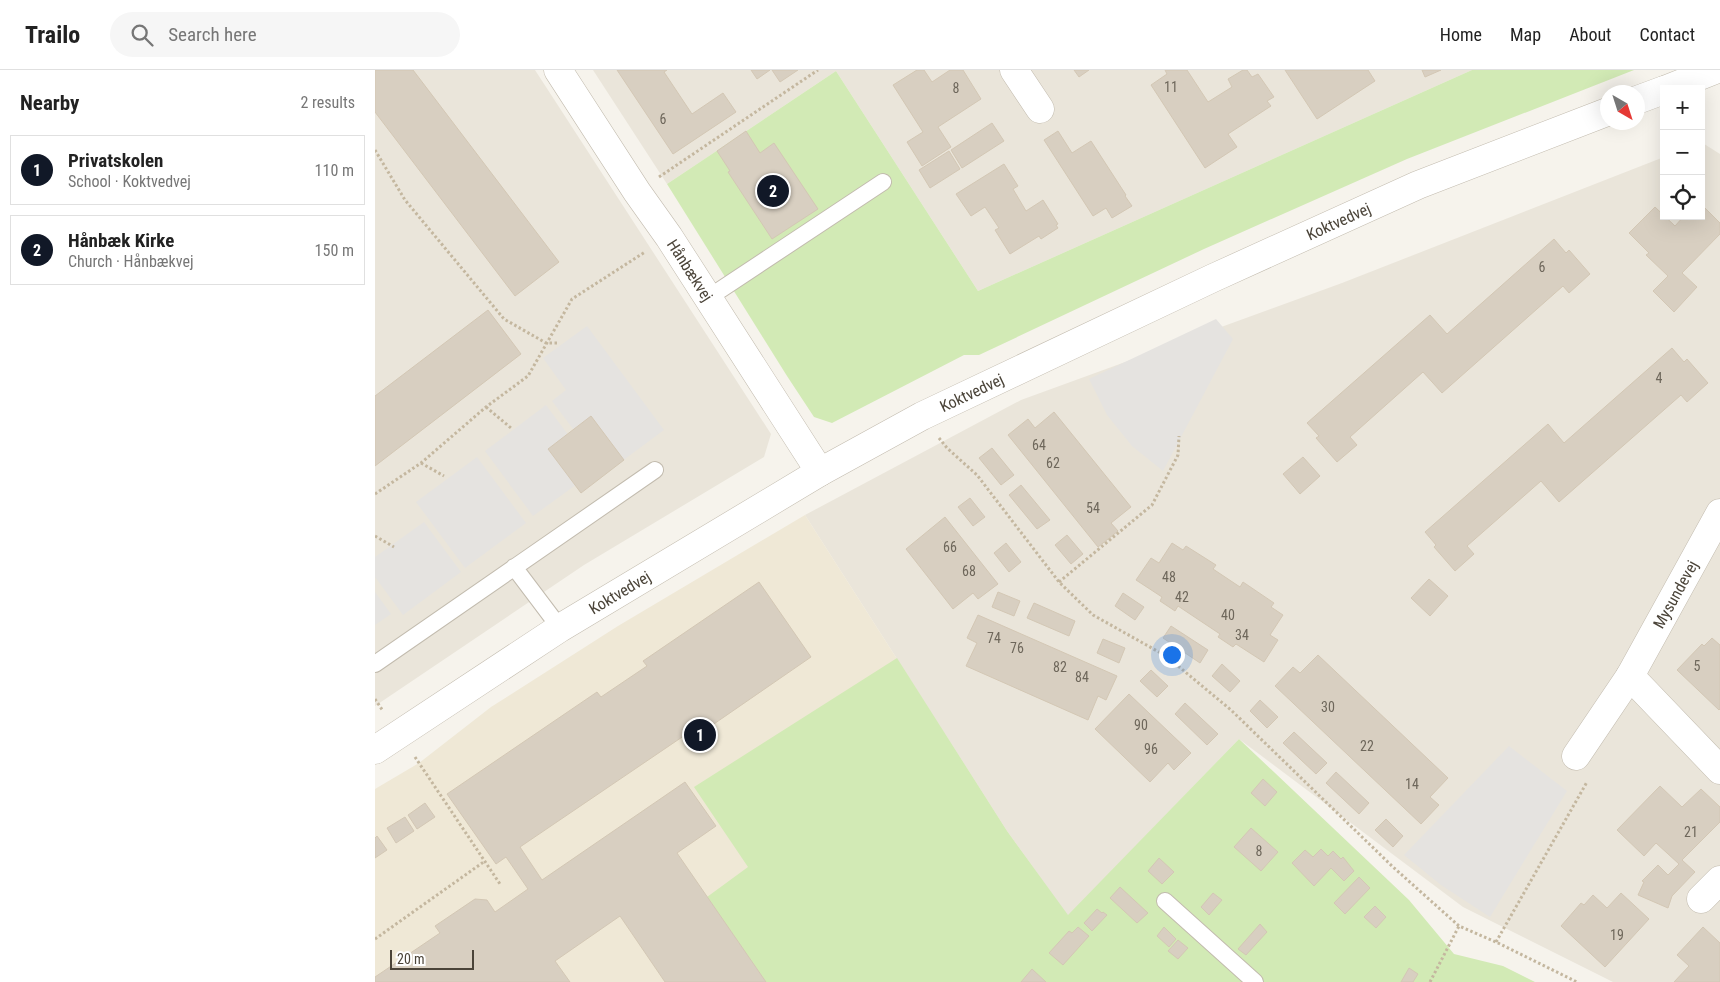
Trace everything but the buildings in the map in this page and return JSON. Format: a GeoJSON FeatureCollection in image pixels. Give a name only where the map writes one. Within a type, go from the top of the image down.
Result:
{"type":"FeatureCollection","features":[{"type":"Feature","properties":{"kind":"street","name":"Hånbækvej"},"geometry":{"type":"LineString","coordinates":[[558,70],[637,192],[669,237],[820,472]]}},
{"type":"Feature","properties":{"kind":"street"},"geometry":{"type":"LineString","coordinates":[[1014,70],[1040,109]]}},
{"type":"Feature","properties":{"kind":"street"},"geometry":{"type":"LineString","coordinates":[[1676,85],[1716,70],[1720,76]]}},
{"type":"Feature","properties":{"kind":"street"},"geometry":{"type":"LineString","coordinates":[[1645,97],[1660,91]]}},
{"type":"Feature","properties":{"kind":"street","name":"Koktvedvej"},"geometry":{"type":"LineString","coordinates":[[375,750],[560,628],[820,472],[922,416],[1213,278],[1418,185],[1600,115]]}},
{"type":"Feature","properties":{"kind":"street","name":"Mysundevej"},"geometry":{"type":"LineString","coordinates":[[1576,756],[1630,676],[1720,513]]}},
{"type":"Feature","properties":{"kind":"street"},"geometry":{"type":"LineString","coordinates":[[1630,676],[1720,770]]}},
{"type":"Feature","properties":{"kind":"street"},"geometry":{"type":"LineString","coordinates":[[1701,899],[1720,880]]}},
{"type":"Feature","properties":{"kind":"lane"},"geometry":{"type":"LineString","coordinates":[[708,298],[883,182]]}},
{"type":"Feature","properties":{"kind":"lane"},"geometry":{"type":"LineString","coordinates":[[375,664],[655,470]]}},
{"type":"Feature","properties":{"kind":"lane"},"geometry":{"type":"LineString","coordinates":[[514,567],[560,628]]}},
{"type":"Feature","properties":{"kind":"lane"},"geometry":{"type":"LineString","coordinates":[[1165,901],[1255,982]]}},
{"type":"Feature","properties":{"kind":"path"},"geometry":{"type":"LineString","coordinates":[[637,192],[818,70]]}},
{"type":"Feature","properties":{"kind":"path"},"geometry":{"type":"LineString","coordinates":[[375,150],[405,200],[504,319],[547,343],[557,343]]}},
{"type":"Feature","properties":{"kind":"path"},"geometry":{"type":"LineString","coordinates":[[375,494],[421,463],[486,407],[528,376],[572,299],[669,237]]}},
{"type":"Feature","properties":{"kind":"path"},"geometry":{"type":"LineString","coordinates":[[486,407],[511,428]]}},
{"type":"Feature","properties":{"kind":"path"},"geometry":{"type":"LineString","coordinates":[[922,416],[947,448],[977,475],[1059,582],[1093,615],[1166,656],[1231,710],[1393,867],[1459,926],[1577,982]]}},
{"type":"Feature","properties":{"kind":"path"},"geometry":{"type":"LineString","coordinates":[[1059,582],[1151,505],[1178,455],[1179,436]]}},
{"type":"Feature","properties":{"kind":"path"},"geometry":{"type":"LineString","coordinates":[[421,463],[445,476]]}},
{"type":"Feature","properties":{"kind":"path"},"geometry":{"type":"LineString","coordinates":[[375,536],[393,547]]}},
{"type":"Feature","properties":{"kind":"path"},"geometry":{"type":"LineString","coordinates":[[375,699],[500,884]]}},
{"type":"Feature","properties":{"kind":"path"},"geometry":{"type":"LineString","coordinates":[[1496,942],[1588,779],[1576,756]]}},
{"type":"Feature","properties":{"kind":"path"},"geometry":{"type":"LineString","coordinates":[[375,939],[485,861]]}},
{"type":"Feature","properties":{"kind":"path"},"geometry":{"type":"LineString","coordinates":[[1430,982],[1459,926]]}},
{"type":"Feature","properties":{"kind":"shaded area"},"geometry":{"type":"Polygon","coordinates":[[[375,70],[535,70],[771,434],[764,457],[584,565],[375,706],[375,70]]]}},
{"type":"Feature","properties":{"kind":"shaded area"},"geometry":{"type":"Polygon","coordinates":[[[593,70],[1472,70],[978,291],[836,71],[667,184],[593,70]]]}},
{"type":"Feature","properties":{"kind":"shaded area"},"geometry":{"type":"Polygon","coordinates":[[[1705,145],[1720,154],[1720,982],[1613,982],[1463,907],[1239,739],[1068,916],[1007,831],[805,515],[1021,400],[1342,283],[1660,159],[1660,220],[1705,220],[1705,145]]]}},
{"type":"Feature","properties":{"kind":"shaded area"},"geometry":{"type":"Polygon","coordinates":[[[1216,319],[1233,339],[1163,471],[1132,446],[1107,415],[1089,379],[1216,319]]]}},
{"type":"Feature","properties":{"kind":"shaded area"},"geometry":{"type":"Polygon","coordinates":[[[587,326],[664,430],[606,473],[552,401],[566,390],[543,358],[587,326]]]}},
{"type":"Feature","properties":{"kind":"shaded area"},"geometry":{"type":"Polygon","coordinates":[[[546,405],[595,471],[533,516],[485,451],[546,405]]]}},
{"type":"Feature","properties":{"kind":"shaded area"},"geometry":{"type":"Polygon","coordinates":[[[477,457],[526,523],[465,568],[416,502],[477,457]]]}},
{"type":"Feature","properties":{"kind":"shaded area"},"geometry":{"type":"Polygon","coordinates":[[[805,515],[1007,831],[1068,916],[1008,982],[375,982],[375,789],[419,763],[491,707],[618,626],[805,515]]]}},
{"type":"Feature","properties":{"kind":"shaded area"},"geometry":{"type":"Polygon","coordinates":[[[424,522],[461,572],[403,615],[375,577],[375,557],[424,522]]]}},
{"type":"Feature","properties":{"kind":"shaded area"},"geometry":{"type":"Polygon","coordinates":[[[375,592],[391,614],[375,625],[375,592]]]}},
{"type":"Feature","properties":{"kind":"shaded area"},"geometry":{"type":"Polygon","coordinates":[[[1509,746],[1567,791],[1490,917],[1441,885],[1404,855],[1509,746]]]}},
{"type":"Feature","properties":{"kind":"green space"},"geometry":{"type":"Polygon","coordinates":[[[1472,70],[1634,70],[1407,159],[1204,249],[979,355],[964,355],[832,423],[814,417],[667,184],[836,71],[978,291],[1472,70]]]}},
{"type":"Feature","properties":{"kind":"green space"},"geometry":{"type":"Polygon","coordinates":[[[897,658],[1007,831],[1068,915],[1239,739],[1409,900],[1454,954],[1503,966],[1535,982],[766,982],[707,897],[748,867],[694,787],[897,658]]]}},
{"type":"Feature","properties":{"kind":"place","name":"Hånbæk Kirke"},"geometry":{"type":"Point","coordinates":[773,191]}},
{"type":"Feature","properties":{"kind":"place","name":"Privatskolen"},"geometry":{"type":"Point","coordinates":[700,735]}}]}
